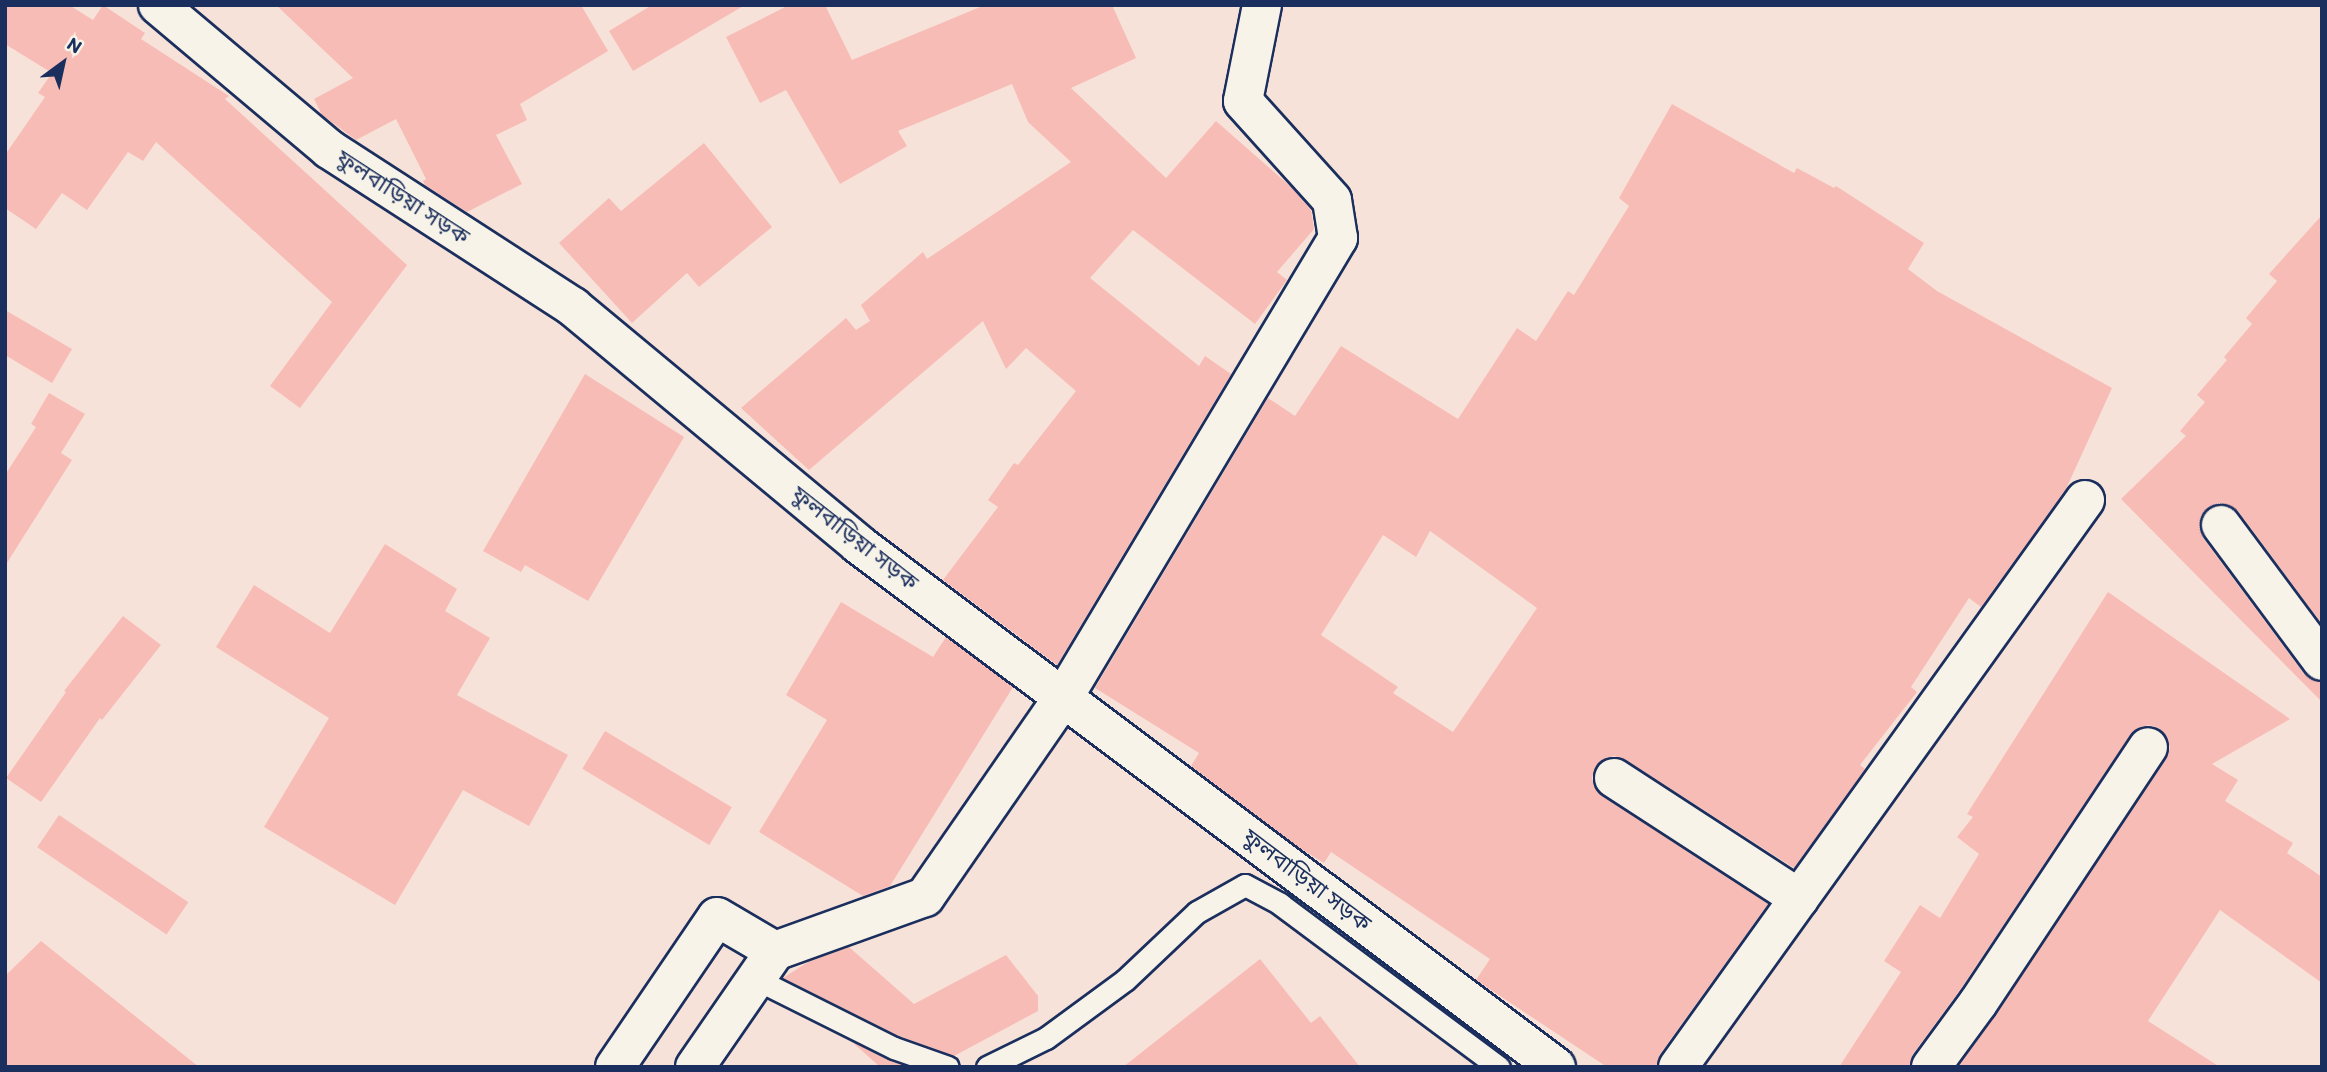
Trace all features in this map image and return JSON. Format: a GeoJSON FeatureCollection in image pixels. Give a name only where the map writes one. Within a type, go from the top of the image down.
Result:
{"type":"FeatureCollection","features":[{"type":"Feature","properties":{"kind":"street","name":"ফুলবাড়িয়া সড়ক"},"geometry":{"type":"LineString","coordinates":[[158,5],[328,149],[573,307],[858,544],[1556,1067]]}},
{"type":"Feature","properties":{"kind":"street"},"geometry":{"type":"LineString","coordinates":[[695,1067],[765,965],[925,897],[1063,698],[1338,238],[1332,200],[1243,101],[1262,5]]}},
{"type":"Feature","properties":{"kind":"street"},"geometry":{"type":"LineString","coordinates":[[1678,1067],[2085,500]]}},
{"type":"Feature","properties":{"kind":"street"},"geometry":{"type":"LineString","coordinates":[[2221,524],[2322,661]]}},
{"type":"Feature","properties":{"kind":"street"},"geometry":{"type":"LineString","coordinates":[[1931,1067],[1978,1003],[2148,747]]}},
{"type":"Feature","properties":{"kind":"street"},"geometry":{"type":"LineString","coordinates":[[1614,778],[1799,898]]}},
{"type":"Feature","properties":{"kind":"street"},"geometry":{"type":"LineString","coordinates":[[615,1067],[717,917],[765,965]]}},
{"type":"Feature","properties":{"kind":"lane"},"geometry":{"type":"LineString","coordinates":[[987,1067],[1046,1038],[1125,980],[1198,912],[1245,885],[1280,904],[1499,1067]]}},
{"type":"Feature","properties":{"kind":"lane"},"geometry":{"type":"LineString","coordinates":[[765,965],[894,1048],[948,1067]]}},
{"type":"Feature","properties":{"kind":"building"},"geometry":{"type":"Polygon","coordinates":[[[5,5],[69,5],[93,20],[103,5],[145,33],[141,39],[229,96],[225,99],[407,265],[300,408],[270,386],[332,302],[156,142],[143,161],[128,152],[87,210],[62,193],[36,229],[5,208],[5,155],[45,97],[38,93],[52,73],[5,44],[5,5]]]}},
{"type":"Feature","properties":{"kind":"building"},"geometry":{"type":"Polygon","coordinates":[[[276,5],[581,5],[608,51],[520,104],[527,120],[496,135],[522,184],[467,212],[425,185],[423,181],[426,179],[396,119],[356,140],[322,115],[314,99],[353,78],[276,5]]]}},
{"type":"Feature","properties":{"kind":"building"},"geometry":{"type":"Polygon","coordinates":[[[652,5],[745,5],[633,71],[609,31],[652,5]]]}},
{"type":"Feature","properties":{"kind":"building"},"geometry":{"type":"Polygon","coordinates":[[[789,5],[825,5],[852,60],[985,5],[1112,5],[1136,58],[1071,88],[1166,178],[1216,121],[1291,187],[1311,210],[1314,229],[1277,272],[1287,280],[1255,324],[1133,230],[1090,278],[1199,366],[1205,356],[1231,374],[1057,665],[943,580],[998,507],[988,500],[1014,463],[1018,465],[1076,391],[1026,348],[1006,369],[983,321],[809,470],[741,408],[846,318],[856,330],[870,321],[861,305],[923,252],[927,259],[1071,162],[1028,122],[1012,84],[898,131],[907,146],[840,184],[786,90],[760,103],[726,37],[789,5]]]}},
{"type":"Feature","properties":{"kind":"building"},"geometry":{"type":"Polygon","coordinates":[[[1672,104],[1794,173],[1797,168],[1834,188],[1836,186],[1924,243],[1908,269],[1937,291],[2112,388],[2066,489],[1981,607],[1969,598],[1911,687],[1917,692],[1860,765],[1865,769],[1794,868],[1626,760],[1614,756],[1603,759],[1596,766],[1592,778],[1595,788],[1602,796],[1768,904],[1660,1054],[1656,1067],[1607,1067],[1476,980],[1490,959],[1331,852],[1324,863],[1301,849],[1191,766],[1199,753],[1095,688],[1268,398],[1295,416],[1341,346],[1458,419],[1517,328],[1536,341],[1568,291],[1574,295],[1629,206],[1619,198],[1672,104]],[[1430,531],[1416,557],[1383,535],[1321,635],[1398,687],[1393,693],[1453,732],[1537,608],[1430,531]]]}},
{"type":"Feature","properties":{"kind":"building"},"geometry":{"type":"Polygon","coordinates":[[[704,143],[772,227],[699,287],[687,273],[632,323],[559,243],[609,198],[621,211],[704,143]]]}},
{"type":"Feature","properties":{"kind":"building"},"geometry":{"type":"Polygon","coordinates":[[[2322,215],[2322,624],[2238,511],[2219,503],[2209,507],[2201,516],[2199,527],[2203,538],[2304,674],[2322,682],[2322,702],[2121,499],[2186,436],[2180,431],[2205,402],[2197,395],[2227,360],[2224,357],[2252,324],[2246,318],[2277,281],[2269,274],[2322,215]]]}},
{"type":"Feature","properties":{"kind":"building"},"geometry":{"type":"Polygon","coordinates":[[[5,310],[72,349],[52,383],[5,355],[5,310]]]}},
{"type":"Feature","properties":{"kind":"building"},"geometry":{"type":"Polygon","coordinates":[[[585,374],[684,437],[588,601],[525,565],[521,572],[483,551],[585,374]]]}},
{"type":"Feature","properties":{"kind":"building"},"geometry":{"type":"Polygon","coordinates":[[[49,393],[85,414],[61,453],[72,460],[5,566],[5,475],[36,427],[31,424],[49,393]]]}},
{"type":"Feature","properties":{"kind":"building"},"geometry":{"type":"Polygon","coordinates":[[[385,544],[457,589],[445,611],[490,638],[457,695],[568,755],[529,826],[463,790],[395,905],[264,827],[329,718],[216,647],[254,585],[330,633],[385,544]]]}},
{"type":"Feature","properties":{"kind":"building"},"geometry":{"type":"Polygon","coordinates":[[[2108,592],[2290,719],[2212,764],[2238,780],[2225,801],[2293,843],[2287,853],[2322,877],[2322,983],[2220,910],[2148,1021],[2220,1067],[1958,1067],[1996,1015],[2166,759],[2170,748],[2167,737],[2159,728],[2149,725],[2138,728],[2130,735],[1960,990],[1913,1054],[1909,1067],[1839,1067],[1901,972],[1884,961],[1920,905],[1940,918],[1979,854],[1957,837],[1973,817],[1967,814],[2108,592]]]}},
{"type":"Feature","properties":{"kind":"building"},"geometry":{"type":"Polygon","coordinates":[[[841,602],[933,657],[946,637],[1013,687],[890,886],[863,896],[759,832],[827,720],[786,695],[841,602]]]}},
{"type":"Feature","properties":{"kind":"building"},"geometry":{"type":"Polygon","coordinates":[[[123,616],[161,645],[102,720],[100,718],[41,802],[6,778],[66,692],[64,691],[123,616]]]}},
{"type":"Feature","properties":{"kind":"building"},"geometry":{"type":"Polygon","coordinates":[[[605,731],[732,807],[709,845],[582,769],[605,731]]]}},
{"type":"Feature","properties":{"kind":"building"},"geometry":{"type":"Polygon","coordinates":[[[59,815],[188,902],[167,935],[37,847],[59,815]]]}},
{"type":"Feature","properties":{"kind":"building"},"geometry":{"type":"Polygon","coordinates":[[[41,941],[199,1067],[5,1067],[5,976],[41,941]]]}},
{"type":"Feature","properties":{"kind":"building"},"geometry":{"type":"Polygon","coordinates":[[[849,947],[914,1004],[1006,955],[1038,996],[1038,1011],[954,1056],[899,1036],[783,978],[808,962],[849,947]]]}},
{"type":"Feature","properties":{"kind":"building"},"geometry":{"type":"Polygon","coordinates":[[[1260,959],[1311,1023],[1320,1016],[1360,1067],[1123,1067],[1260,959]]]}},
{"type":"Feature","properties":{"kind":"building"},"geometry":{"type":"Polygon","coordinates":[[[851,1041],[888,1060],[908,1067],[880,1067],[851,1041]]]}}]}
